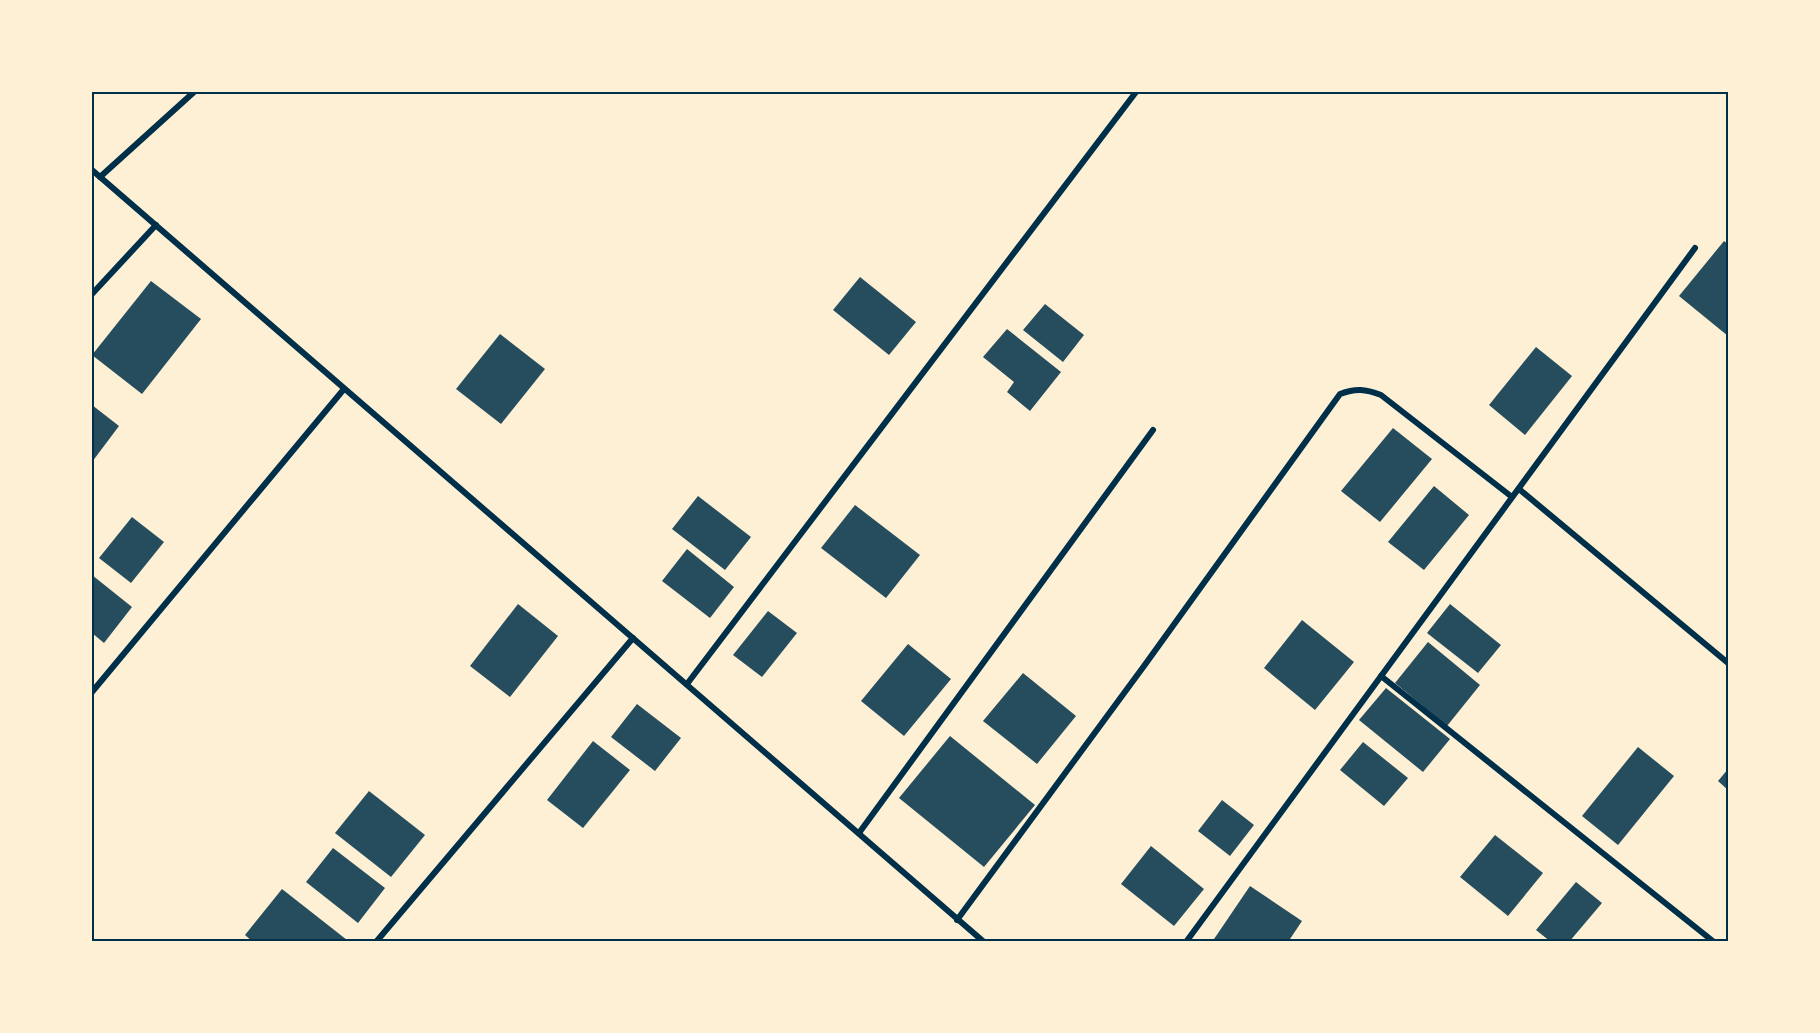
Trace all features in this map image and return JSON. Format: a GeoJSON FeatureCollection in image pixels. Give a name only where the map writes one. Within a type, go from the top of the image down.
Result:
{"type":"FeatureCollection","features":[{"type":"Feature","properties":{"kind":"street"},"geometry":{"type":"LineString","coordinates":[[100,177],[194,92]]}},
{"type":"Feature","properties":{"kind":"street"},"geometry":{"type":"LineString","coordinates":[[687,684],[1136,92]]}},
{"type":"Feature","properties":{"kind":"street"},"geometry":{"type":"LineString","coordinates":[[92,170],[984,942]]}},
{"type":"Feature","properties":{"kind":"street"},"geometry":{"type":"LineString","coordinates":[[92,294],[156,225]]}},
{"type":"Feature","properties":{"kind":"street"},"geometry":{"type":"LineString","coordinates":[[1186,942],[1695,248]]}},
{"type":"Feature","properties":{"kind":"street"},"geometry":{"type":"LineString","coordinates":[[92,692],[344,389]]}},
{"type":"Feature","properties":{"kind":"street"},"geometry":{"type":"LineString","coordinates":[[957,920],[1340,394],[1353,389],[1365,389],[1381,395],[1512,498]]}},
{"type":"Feature","properties":{"kind":"street"},"geometry":{"type":"LineString","coordinates":[[859,833],[1153,430]]}},
{"type":"Feature","properties":{"kind":"street"},"geometry":{"type":"LineString","coordinates":[[1519,489],[1728,663]]}},
{"type":"Feature","properties":{"kind":"street"},"geometry":{"type":"LineString","coordinates":[[376,942],[633,638]]}},
{"type":"Feature","properties":{"kind":"street"},"geometry":{"type":"LineString","coordinates":[[1381,676],[1714,942]]}},
{"type":"Feature","properties":{"kind":"building"},"geometry":{"type":"Polygon","coordinates":[[[1724,241],[1728,244],[1728,336],[1679,296],[1724,241]]]}},
{"type":"Feature","properties":{"kind":"building"},"geometry":{"type":"Polygon","coordinates":[[[860,277],[916,322],[889,355],[833,310],[860,277]]]}},
{"type":"Feature","properties":{"kind":"building"},"geometry":{"type":"Polygon","coordinates":[[[151,281],[201,319],[142,394],[92,355],[151,281]]]}},
{"type":"Feature","properties":{"kind":"building"},"geometry":{"type":"Polygon","coordinates":[[[1045,304],[1084,335],[1063,362],[1023,330],[1045,304]]]}},
{"type":"Feature","properties":{"kind":"building"},"geometry":{"type":"Polygon","coordinates":[[[1007,329],[1061,372],[1030,411],[1007,392],[1014,382],[983,357],[1007,329]]]}},
{"type":"Feature","properties":{"kind":"building"},"geometry":{"type":"Polygon","coordinates":[[[500,334],[545,369],[501,424],[456,389],[500,334]]]}},
{"type":"Feature","properties":{"kind":"building"},"geometry":{"type":"Polygon","coordinates":[[[1536,347],[1572,376],[1525,435],[1489,405],[1536,347]]]}},
{"type":"Feature","properties":{"kind":"building"},"geometry":{"type":"Polygon","coordinates":[[[92,405],[119,426],[92,462],[92,405]]]}},
{"type":"Feature","properties":{"kind":"building"},"geometry":{"type":"Polygon","coordinates":[[[1393,428],[1432,459],[1380,522],[1341,491],[1393,428]]]}},
{"type":"Feature","properties":{"kind":"building"},"geometry":{"type":"Polygon","coordinates":[[[1434,486],[1469,515],[1424,570],[1388,542],[1434,486]]]}},
{"type":"Feature","properties":{"kind":"building"},"geometry":{"type":"Polygon","coordinates":[[[698,496],[751,537],[725,570],[672,529],[698,496]]]}},
{"type":"Feature","properties":{"kind":"building"},"geometry":{"type":"Polygon","coordinates":[[[855,505],[920,555],[886,598],[821,548],[855,505]]]}},
{"type":"Feature","properties":{"kind":"building"},"geometry":{"type":"Polygon","coordinates":[[[132,517],[164,542],[131,583],[99,558],[132,517]]]}},
{"type":"Feature","properties":{"kind":"building"},"geometry":{"type":"Polygon","coordinates":[[[687,549],[734,587],[710,618],[662,581],[687,549]]]}},
{"type":"Feature","properties":{"kind":"building"},"geometry":{"type":"Polygon","coordinates":[[[92,575],[132,607],[104,643],[92,633],[92,575]]]}},
{"type":"Feature","properties":{"kind":"building"},"geometry":{"type":"Polygon","coordinates":[[[518,604],[558,636],[510,697],[470,666],[518,604]]]}},
{"type":"Feature","properties":{"kind":"building"},"geometry":{"type":"Polygon","coordinates":[[[1450,604],[1501,645],[1478,673],[1427,633],[1450,604]]]}},
{"type":"Feature","properties":{"kind":"building"},"geometry":{"type":"Polygon","coordinates":[[[768,611],[797,633],[762,677],[733,655],[768,611]]]}},
{"type":"Feature","properties":{"kind":"building"},"geometry":{"type":"Polygon","coordinates":[[[1302,620],[1354,662],[1315,710],[1264,668],[1302,620]]]}},
{"type":"Feature","properties":{"kind":"building"},"geometry":{"type":"Polygon","coordinates":[[[1428,642],[1480,685],[1447,726],[1395,683],[1428,642]]]}},
{"type":"Feature","properties":{"kind":"building"},"geometry":{"type":"Polygon","coordinates":[[[908,644],[951,679],[904,736],[861,701],[908,644]]]}},
{"type":"Feature","properties":{"kind":"building"},"geometry":{"type":"Polygon","coordinates":[[[1023,673],[1076,716],[1037,764],[983,721],[1023,673]]]}},
{"type":"Feature","properties":{"kind":"building"},"geometry":{"type":"Polygon","coordinates":[[[1386,688],[1450,739],[1423,772],[1359,720],[1386,688]]]}},
{"type":"Feature","properties":{"kind":"building"},"geometry":{"type":"Polygon","coordinates":[[[637,704],[681,738],[655,771],[611,737],[637,704]]]}},
{"type":"Feature","properties":{"kind":"building"},"geometry":{"type":"Polygon","coordinates":[[[950,736],[1035,805],[984,867],[899,798],[950,736]]]}},
{"type":"Feature","properties":{"kind":"building"},"geometry":{"type":"Polygon","coordinates":[[[593,741],[630,770],[583,828],[547,800],[593,741]]]}},
{"type":"Feature","properties":{"kind":"building"},"geometry":{"type":"Polygon","coordinates":[[[1363,742],[1408,778],[1384,806],[1340,770],[1363,742]]]}},
{"type":"Feature","properties":{"kind":"building"},"geometry":{"type":"Polygon","coordinates":[[[1638,747],[1674,776],[1618,845],[1582,816],[1638,747]]]}},
{"type":"Feature","properties":{"kind":"building"},"geometry":{"type":"Polygon","coordinates":[[[1728,769],[1728,790],[1718,781],[1728,769]]]}},
{"type":"Feature","properties":{"kind":"building"},"geometry":{"type":"Polygon","coordinates":[[[369,791],[425,835],[391,877],[335,833],[369,791]]]}},
{"type":"Feature","properties":{"kind":"building"},"geometry":{"type":"Polygon","coordinates":[[[1222,800],[1254,825],[1230,856],[1198,831],[1222,800]]]}},
{"type":"Feature","properties":{"kind":"building"},"geometry":{"type":"Polygon","coordinates":[[[1495,835],[1543,873],[1508,916],[1460,877],[1495,835]]]}},
{"type":"Feature","properties":{"kind":"building"},"geometry":{"type":"Polygon","coordinates":[[[1151,846],[1204,889],[1174,926],[1121,884],[1151,846]]]}},
{"type":"Feature","properties":{"kind":"building"},"geometry":{"type":"Polygon","coordinates":[[[333,848],[385,888],[358,923],[306,882],[333,848]]]}},
{"type":"Feature","properties":{"kind":"building"},"geometry":{"type":"Polygon","coordinates":[[[1576,882],[1602,903],[1569,942],[1551,942],[1536,930],[1576,882]]]}},
{"type":"Feature","properties":{"kind":"building"},"geometry":{"type":"Polygon","coordinates":[[[1250,886],[1302,921],[1288,942],[1212,942],[1250,886]]]}},
{"type":"Feature","properties":{"kind":"building"},"geometry":{"type":"Polygon","coordinates":[[[282,889],[347,940],[345,942],[253,942],[245,935],[282,889]]]}}]}
